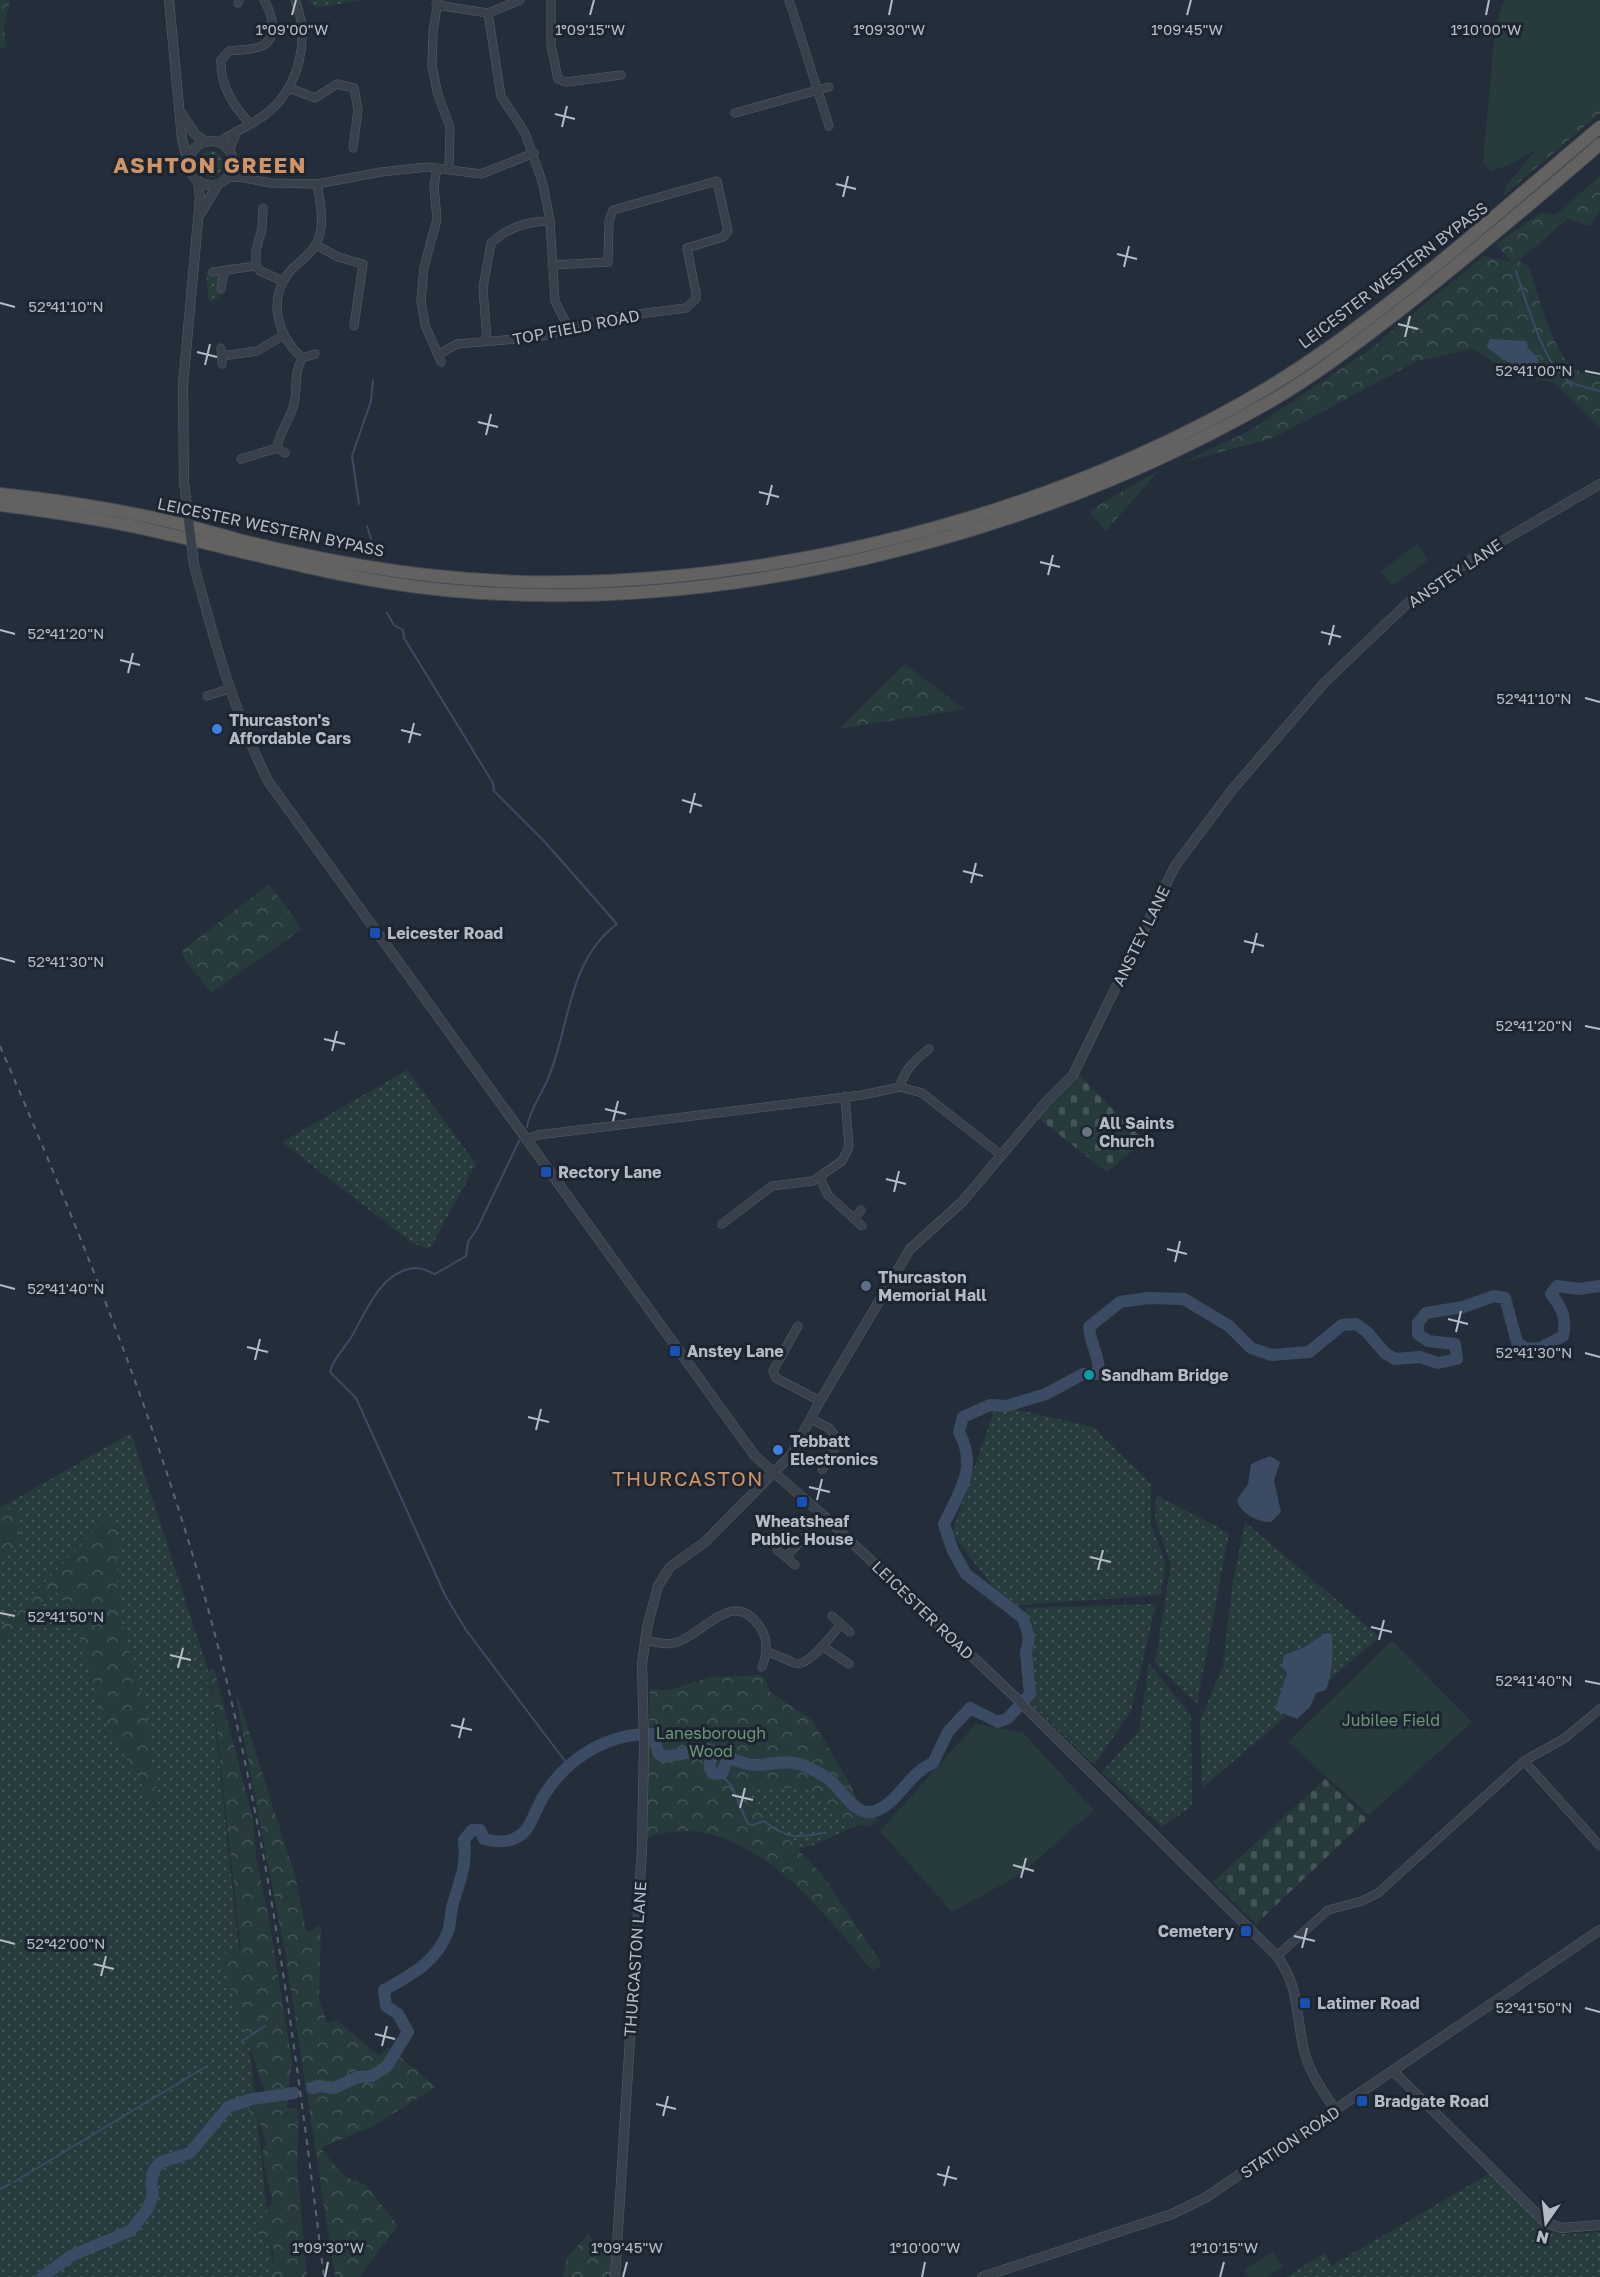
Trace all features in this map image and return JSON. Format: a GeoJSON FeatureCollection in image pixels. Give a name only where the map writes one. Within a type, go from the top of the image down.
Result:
{"type":"FeatureCollection","features":[{"type":"Feature","properties":{"kind":"highway","name":"LEICESTER WESTERN BYPASS"},"geometry":{"type":"LineString","coordinates":[[0,494],[112,510],[334,561],[488,581],[601,582],[704,573],[864,545],[1002,506],[1097,472],[1198,425],[1259,392],[1329,348],[1472,237],[1600,127]]}},
{"type":"Feature","properties":{"kind":"highway","name":"LEICESTER WESTERN BYPASS"},"geometry":{"type":"LineString","coordinates":[[0,505],[115,522],[361,578],[411,586],[484,593],[600,594],[705,585],[779,574],[888,552],[1012,515],[1111,479],[1264,405],[1343,354],[1478,249],[1600,144]]}},
{"type":"Feature","properties":{"kind":"street"},"geometry":{"type":"LineString","coordinates":[[169,0],[182,139],[188,163],[191,173],[198,181],[218,184]]}},
{"type":"Feature","properties":{"kind":"street"},"geometry":{"type":"LineString","coordinates":[[250,124],[228,96],[220,55],[229,51],[258,48],[265,44],[273,28],[264,0]]}},
{"type":"Feature","properties":{"kind":"street"},"geometry":{"type":"LineString","coordinates":[[188,163],[192,151],[206,142],[218,142],[250,124],[275,106],[289,88],[296,74],[301,47],[300,15],[295,0]]}},
{"type":"Feature","properties":{"kind":"street"},"geometry":{"type":"LineString","coordinates":[[449,169],[450,127],[436,89],[432,66],[437,2],[488,13],[520,0]]}},
{"type":"Feature","properties":{"kind":"street"},"geometry":{"type":"LineString","coordinates":[[551,0],[551,45],[558,79],[566,82],[621,75]]}},
{"type":"Feature","properties":{"kind":"street"},"geometry":{"type":"LineString","coordinates":[[789,0],[829,126]]}},
{"type":"Feature","properties":{"kind":"street"},"geometry":{"type":"LineString","coordinates":[[488,13],[501,96],[525,133],[534,153],[550,221],[555,301],[569,328]]}},
{"type":"Feature","properties":{"kind":"street"},"geometry":{"type":"LineString","coordinates":[[289,88],[315,98],[337,84],[350,86],[357,93],[362,123],[353,148]]}},
{"type":"Feature","properties":{"kind":"street"},"geometry":{"type":"LineString","coordinates":[[735,113],[829,87]]}},
{"type":"Feature","properties":{"kind":"street"},"geometry":{"type":"LineString","coordinates":[[180,111],[195,134],[206,142]]}},
{"type":"Feature","properties":{"kind":"street"},"geometry":{"type":"LineString","coordinates":[[229,151],[237,131]]}},
{"type":"Feature","properties":{"kind":"street"},"geometry":{"type":"LineString","coordinates":[[218,142],[229,151],[233,161],[255,180]]}},
{"type":"Feature","properties":{"kind":"street"},"geometry":{"type":"LineString","coordinates":[[227,178],[271,183],[317,184],[381,172],[437,168],[481,174],[534,153]]}},
{"type":"Feature","properties":{"kind":"street"},"geometry":{"type":"LineString","coordinates":[[198,220],[218,184],[227,178],[233,161]]}},
{"type":"Feature","properties":{"kind":"street","name":"TOP FIELD ROAD"},"geometry":{"type":"LineString","coordinates":[[437,168],[434,187],[437,219],[423,267],[421,300],[425,325],[440,358],[457,344],[540,337],[607,318],[690,306],[696,299],[696,293],[687,248],[727,234],[729,227],[717,181],[613,210],[609,219],[608,262],[552,265]]}},
{"type":"Feature","properties":{"kind":"street","name":"LEICESTER ROAD"},"geometry":{"type":"LineString","coordinates":[[198,181],[198,220],[183,385],[184,482],[194,565],[212,636],[246,735],[268,781],[755,1456],[824,1516],[1031,1712],[1277,1956],[1297,1997],[1301,2039],[1310,2068],[1336,2111]]}},
{"type":"Feature","properties":{"kind":"street"},"geometry":{"type":"LineString","coordinates":[[302,358],[282,336],[278,308],[284,281],[316,245],[322,216],[317,184]]}},
{"type":"Feature","properties":{"kind":"street"},"geometry":{"type":"LineString","coordinates":[[263,208],[262,229],[256,250],[256,266],[260,271],[284,281]]}},
{"type":"Feature","properties":{"kind":"street"},"geometry":{"type":"LineString","coordinates":[[487,341],[483,288],[491,243],[506,231],[550,221]]}},
{"type":"Feature","properties":{"kind":"street"},"geometry":{"type":"LineString","coordinates":[[316,245],[338,257],[363,259],[353,298],[354,326]]}},
{"type":"Feature","properties":{"kind":"street"},"geometry":{"type":"LineString","coordinates":[[213,272],[256,266]]}},
{"type":"Feature","properties":{"kind":"street"},"geometry":{"type":"LineString","coordinates":[[221,289],[224,271]]}},
{"type":"Feature","properties":{"kind":"street"},"geometry":{"type":"LineString","coordinates":[[222,356],[257,351],[282,336]]}},
{"type":"Feature","properties":{"kind":"street"},"geometry":{"type":"LineString","coordinates":[[277,448],[280,433],[293,407],[294,376],[302,358],[315,354]]}},
{"type":"Feature","properties":{"kind":"street"},"geometry":{"type":"LineString","coordinates":[[240,459],[277,448],[285,453]]}},
{"type":"Feature","properties":{"kind":"street","name":"ANSTEY LANE"},"geometry":{"type":"LineString","coordinates":[[645,1640],[653,1602],[668,1569],[705,1542],[791,1455],[820,1401],[910,1249],[962,1202],[1047,1101],[1073,1075],[1175,867],[1232,790],[1325,682],[1413,598],[1483,552],[1600,484]]}},
{"type":"Feature","properties":{"kind":"street"},"geometry":{"type":"LineString","coordinates":[[207,696],[228,685]]}},
{"type":"Feature","properties":{"kind":"street"},"geometry":{"type":"LineString","coordinates":[[900,1087],[902,1078],[914,1060],[929,1049]]}},
{"type":"Feature","properties":{"kind":"street"},"geometry":{"type":"LineString","coordinates":[[527,1139],[538,1135],[900,1087],[922,1093],[1001,1155]]}},
{"type":"Feature","properties":{"kind":"street"},"geometry":{"type":"LineString","coordinates":[[721,1224],[772,1186],[820,1178],[842,1161],[849,1147],[845,1096]]}},
{"type":"Feature","properties":{"kind":"street"},"geometry":{"type":"LineString","coordinates":[[820,1178],[828,1195],[862,1226]]}},
{"type":"Feature","properties":{"kind":"street"},"geometry":{"type":"LineString","coordinates":[[854,1219],[861,1210]]}},
{"type":"Feature","properties":{"kind":"street"},"geometry":{"type":"LineString","coordinates":[[798,1326],[773,1371],[776,1378],[820,1401]]}},
{"type":"Feature","properties":{"kind":"street"},"geometry":{"type":"LineString","coordinates":[[811,1419],[829,1428],[836,1437],[835,1448],[822,1470]]}},
{"type":"Feature","properties":{"kind":"street"},"geometry":{"type":"LineString","coordinates":[[786,1557],[824,1516]]}},
{"type":"Feature","properties":{"kind":"street"},"geometry":{"type":"LineString","coordinates":[[777,1550],[795,1565]]}},
{"type":"Feature","properties":{"kind":"street"},"geometry":{"type":"LineString","coordinates":[[645,1640],[671,1644],[680,1642],[724,1613],[734,1610],[742,1612],[757,1623],[763,1631],[767,1652],[762,1667]]}},
{"type":"Feature","properties":{"kind":"street"},"geometry":{"type":"LineString","coordinates":[[832,1616],[850,1632]]}},
{"type":"Feature","properties":{"kind":"street"},"geometry":{"type":"LineString","coordinates":[[767,1652],[782,1656],[795,1664],[801,1664],[822,1646],[841,1624]]}},
{"type":"Feature","properties":{"kind":"street","name":"THURCASTON LANE"},"geometry":{"type":"LineString","coordinates":[[615,2277],[640,1877],[644,1745],[642,1664],[645,1640]]}},
{"type":"Feature","properties":{"kind":"street"},"geometry":{"type":"LineString","coordinates":[[822,1646],[849,1664]]}},
{"type":"Feature","properties":{"kind":"street"},"geometry":{"type":"LineString","coordinates":[[1277,1956],[1328,1910],[1362,1901],[1378,1893],[1524,1761],[1565,1738],[1600,1709]]}},
{"type":"Feature","properties":{"kind":"street"},"geometry":{"type":"LineString","coordinates":[[1524,1761],[1600,1846]]}},
{"type":"Feature","properties":{"kind":"street","name":"STATION ROAD"},"geometry":{"type":"LineString","coordinates":[[982,2277],[1188,2207],[1255,2166],[1600,1930]]}},
{"type":"Feature","properties":{"kind":"street"},"geometry":{"type":"LineString","coordinates":[[1393,2071],[1545,2222],[1561,2228],[1600,2225]]}},
{"type":"Feature","properties":{"kind":"green space"},"geometry":{"type":"Polygon","coordinates":[[[0,0],[10,0],[4,27],[6,48],[0,48],[0,0]]]}},
{"type":"Feature","properties":{"kind":"green space"},"geometry":{"type":"Polygon","coordinates":[[[307,0],[362,0],[316,8],[307,0]]]}},
{"type":"Feature","properties":{"kind":"green space"},"geometry":{"type":"Polygon","coordinates":[[[1504,0],[1600,0],[1600,98],[1563,134],[1509,165],[1491,171],[1483,162],[1495,30],[1504,0]]]}},
{"type":"Feature","properties":{"kind":"green space"},"geometry":{"type":"Polygon","coordinates":[[[1600,72],[1600,113],[1504,195],[1507,185],[1600,72]]]}},
{"type":"Feature","properties":{"kind":"green space"},"geometry":{"type":"Polygon","coordinates":[[[210,151],[219,155],[223,164],[219,173],[210,177],[201,173],[197,164],[201,155],[210,151]]]}},
{"type":"Feature","properties":{"kind":"green space"},"geometry":{"type":"Polygon","coordinates":[[[1600,176],[1600,210],[1590,226],[1567,219],[1519,261],[1529,267],[1547,324],[1568,363],[1577,370],[1600,377],[1600,429],[1553,382],[1520,377],[1472,349],[1417,361],[1273,438],[1184,462],[1249,431],[1369,350],[1484,256],[1512,262],[1496,244],[1542,212],[1555,215],[1600,176]]]}},
{"type":"Feature","properties":{"kind":"green space"},"geometry":{"type":"Polygon","coordinates":[[[217,272],[220,298],[209,302],[206,273],[217,272]]]}},
{"type":"Feature","properties":{"kind":"green space"},"geometry":{"type":"Polygon","coordinates":[[[1158,471],[1106,531],[1089,511],[1158,471]]]}},
{"type":"Feature","properties":{"kind":"green space"},"geometry":{"type":"Polygon","coordinates":[[[1417,544],[1428,560],[1392,586],[1381,571],[1417,544]]]}},
{"type":"Feature","properties":{"kind":"green space"},"geometry":{"type":"Polygon","coordinates":[[[905,664],[964,709],[839,729],[905,664]]]}},
{"type":"Feature","properties":{"kind":"green space"},"geometry":{"type":"Polygon","coordinates":[[[269,884],[302,929],[211,993],[184,958],[183,950],[269,884]]]}},
{"type":"Feature","properties":{"kind":"green space"},"geometry":{"type":"Polygon","coordinates":[[[407,1070],[476,1164],[430,1249],[412,1243],[282,1142],[407,1070]]]}},
{"type":"Feature","properties":{"kind":"green space"},"geometry":{"type":"Polygon","coordinates":[[[1079,1075],[1144,1141],[1107,1172],[1038,1118],[1079,1075]]]}},
{"type":"Feature","properties":{"kind":"green space"},"geometry":{"type":"Polygon","coordinates":[[[996,1405],[1093,1427],[1151,1484],[1151,1524],[1166,1565],[1160,1595],[1007,1606],[952,1533],[996,1405]]]}},
{"type":"Feature","properties":{"kind":"green space"},"geometry":{"type":"Polygon","coordinates":[[[131,1433],[210,1676],[274,2277],[0,2277],[0,1508],[131,1433]]]}},
{"type":"Feature","properties":{"kind":"green space"},"geometry":{"type":"Polygon","coordinates":[[[1156,1495],[1229,1533],[1197,1704],[1155,1663],[1171,1564],[1155,1520],[1156,1495]]]}},
{"type":"Feature","properties":{"kind":"green space"},"geometry":{"type":"Polygon","coordinates":[[[5,1506],[19,1516],[20,1523],[18,1536],[10,1554],[0,1563],[0,1508],[5,1506]]]}},
{"type":"Feature","properties":{"kind":"green space"},"geometry":{"type":"Polygon","coordinates":[[[109,1516],[118,1535],[117,1585],[121,1619],[146,1715],[160,1816],[105,1721],[71,1608],[55,1591],[0,1647],[0,1628],[109,1516]]]}},
{"type":"Feature","properties":{"kind":"green space"},"geometry":{"type":"Polygon","coordinates":[[[1245,1522],[1380,1637],[1202,1788],[1200,1721],[1223,1665],[1232,1588],[1245,1522]]]}},
{"type":"Feature","properties":{"kind":"green space"},"geometry":{"type":"Polygon","coordinates":[[[1156,1604],[1131,1711],[1094,1765],[1032,1705],[1031,1655],[1025,1608],[1156,1604]]]}},
{"type":"Feature","properties":{"kind":"green space","name":"Jubilee Field"},"geometry":{"type":"Polygon","coordinates":[[[1392,1641],[1472,1722],[1369,1815],[1288,1742],[1392,1641]]]}},
{"type":"Feature","properties":{"kind":"green space"},"geometry":{"type":"Polygon","coordinates":[[[1149,1664],[1191,1715],[1192,1806],[1162,1827],[1102,1772],[1139,1731],[1149,1664]]]}},
{"type":"Feature","properties":{"kind":"green space"},"geometry":{"type":"Polygon","coordinates":[[[214,1668],[253,1820],[256,1857],[268,1914],[292,2061],[287,2108],[295,2108],[299,2112],[297,2166],[307,2277],[273,2277],[273,2248],[252,2228],[259,2218],[266,2218],[268,2206],[273,2205],[262,2154],[266,2144],[259,2121],[250,2116],[248,2104],[267,2098],[219,1954],[241,1949],[212,1688],[204,1679],[206,1672],[214,1668]]]}},
{"type":"Feature","properties":{"kind":"green space","name":"Lanesborough Wood"},"geometry":{"type":"Polygon","coordinates":[[[759,1675],[764,1677],[770,1692],[812,1720],[850,1784],[863,1811],[880,1820],[868,1827],[849,1823],[809,1789],[756,1786],[747,1795],[823,1876],[880,1961],[881,1966],[872,1970],[828,1918],[802,1892],[775,1868],[745,1848],[714,1835],[681,1831],[647,1838],[650,1689],[669,1690],[710,1677],[759,1675]]]}},
{"type":"Feature","properties":{"kind":"green space"},"geometry":{"type":"Polygon","coordinates":[[[236,1698],[239,1700],[295,1876],[306,1931],[309,1932],[318,1926],[321,1928],[319,1999],[327,2023],[337,2020],[379,2056],[388,2047],[436,2087],[373,2126],[325,2146],[322,2150],[345,2177],[366,2185],[398,2226],[359,2277],[335,2277],[286,1958],[236,1698]]]}},
{"type":"Feature","properties":{"kind":"green space"},"geometry":{"type":"Polygon","coordinates":[[[976,1724],[1023,1733],[1094,1810],[1020,1875],[952,1912],[880,1831],[976,1724]]]}},
{"type":"Feature","properties":{"kind":"green space"},"geometry":{"type":"Polygon","coordinates":[[[1325,1779],[1367,1819],[1256,1924],[1213,1882],[1325,1779]]]}},
{"type":"Feature","properties":{"kind":"green space"},"geometry":{"type":"Polygon","coordinates":[[[773,1785],[809,1789],[849,1823],[858,1825],[814,1845],[798,1849],[747,1795],[756,1787],[773,1785]]]}},
{"type":"Feature","properties":{"kind":"green space"},"geometry":{"type":"Polygon","coordinates":[[[1492,2172],[1553,2225],[1557,2234],[1600,2232],[1600,2277],[1286,2277],[1325,2253],[1331,2266],[1492,2172]]]}},
{"type":"Feature","properties":{"kind":"green space"},"geometry":{"type":"Polygon","coordinates":[[[588,2235],[613,2255],[611,2277],[563,2277],[567,2257],[588,2235]]]}},
{"type":"Feature","properties":{"kind":"green space"},"geometry":{"type":"Polygon","coordinates":[[[1273,2252],[1283,2267],[1267,2277],[1249,2277],[1244,2270],[1273,2252]]]}},
{"type":"Feature","properties":{"kind":"water"},"geometry":{"type":"Polygon","coordinates":[[[1490,339],[1526,341],[1527,347],[1538,358],[1539,369],[1526,370],[1505,360],[1487,347],[1490,339]]]}},
{"type":"Feature","properties":{"kind":"water"},"geometry":{"type":"Polygon","coordinates":[[[1270,1456],[1280,1462],[1274,1481],[1281,1512],[1271,1522],[1250,1516],[1237,1500],[1248,1484],[1251,1464],[1270,1456]]]}},
{"type":"Feature","properties":{"kind":"water"},"geometry":{"type":"Polygon","coordinates":[[[1326,1633],[1332,1634],[1332,1649],[1331,1669],[1326,1690],[1316,1693],[1310,1707],[1297,1719],[1275,1710],[1287,1673],[1282,1667],[1284,1655],[1303,1648],[1326,1633]]]}},
{"type":"Feature","properties":{"kind":"waterway"},"geometry":{"type":"LineString","coordinates":[[1516,271],[1543,347],[1559,373],[1572,383],[1600,391]]}},
{"type":"Feature","properties":{"kind":"waterway"},"geometry":{"type":"LineString","coordinates":[[359,504],[352,456],[371,401],[373,380]]}},
{"type":"Feature","properties":{"kind":"waterway"},"geometry":{"type":"LineString","coordinates":[[367,526],[371,539]]}},
{"type":"Feature","properties":{"kind":"waterway"},"geometry":{"type":"LineString","coordinates":[[387,613],[394,625],[403,630],[404,638],[493,783],[494,791],[544,841],[617,924],[600,940],[588,957],[579,977],[571,998],[555,1061],[530,1114],[527,1127]]}},
{"type":"Feature","properties":{"kind":"waterway"},"geometry":{"type":"LineString","coordinates":[[519,1141],[477,1229],[468,1242],[466,1256],[435,1274],[419,1268],[405,1270],[394,1275],[370,1303],[330,1372],[356,1398],[445,1595],[466,1630],[568,1765]]}},
{"type":"Feature","properties":{"kind":"waterway"},"geometry":{"type":"LineString","coordinates":[[312,2088],[318,2086],[334,2088],[358,2077],[372,2076],[387,2066],[408,2032],[398,2014],[386,2006],[384,1990],[422,1967],[443,1942],[449,1928],[452,1907],[462,1873],[465,1858],[464,1840],[472,1830],[480,1830],[484,1839],[495,1841],[512,1840],[522,1834],[554,1781],[578,1758],[591,1750],[620,1738],[652,1734],[659,1754],[664,1757],[708,1749],[712,1754],[709,1766],[714,1774],[722,1773],[728,1757],[751,1765],[784,1762],[800,1764],[830,1780],[855,1806],[862,1811],[869,1812],[878,1810],[893,1800],[918,1773],[933,1763],[948,1732],[970,1708],[998,1722],[1008,1718],[1030,1694],[1026,1653],[1029,1637],[1023,1618],[966,1574],[953,1551],[944,1524],[961,1489],[967,1468],[967,1457],[959,1432],[963,1417],[990,1405],[1006,1406],[1046,1394],[1083,1374],[1099,1374],[1089,1327],[1120,1302],[1148,1298],[1184,1299],[1229,1326],[1251,1348],[1272,1355],[1309,1352],[1342,1325],[1356,1324],[1367,1332],[1385,1353],[1395,1359],[1420,1357],[1438,1363],[1457,1359],[1455,1344],[1428,1341],[1418,1334],[1418,1323],[1426,1313],[1463,1307],[1494,1296],[1505,1298],[1517,1342],[1526,1349],[1540,1348],[1563,1336],[1563,1314],[1551,1294],[1557,1286],[1579,1289],[1600,1286]]}},
{"type":"Feature","properties":{"kind":"waterway"},"geometry":{"type":"LineString","coordinates":[[719,1773],[731,1785],[748,1824],[753,1825],[764,1821],[792,1836],[824,1833]]}},
{"type":"Feature","properties":{"kind":"waterway"},"geometry":{"type":"LineString","coordinates":[[242,2041],[265,2026]]}},
{"type":"Feature","properties":{"kind":"waterway"},"geometry":{"type":"LineString","coordinates":[[14,2182],[207,2066]]}},
{"type":"Feature","properties":{"kind":"waterway"},"geometry":{"type":"LineString","coordinates":[[42,2277],[71,2256],[130,2231],[147,2210],[153,2195],[151,2183],[154,2170],[161,2162],[190,2153],[228,2107],[252,2099],[294,2093]]}},
{"type":"Feature","properties":{"kind":"waterway"},"geometry":{"type":"LineString","coordinates":[[0,2189],[10,2184]]}},
{"type":"Feature","properties":{"kind":"railway"},"geometry":{"type":"LineString","coordinates":[[0,1046],[54,1174],[130,1366],[175,1497],[219,1651],[240,1739],[274,1917],[301,2097],[324,2277]]}},
{"type":"Feature","properties":{"kind":"place","name":"Thurcaston's Affordable Cars"},"geometry":{"type":"Point","coordinates":[217,729]}},
{"type":"Feature","properties":{"kind":"place","name":"Leicester Road"},"geometry":{"type":"Point","coordinates":[375,933]}},
{"type":"Feature","properties":{"kind":"place","name":"All Saints Church"},"geometry":{"type":"Point","coordinates":[1087,1132]}},
{"type":"Feature","properties":{"kind":"place","name":"Rectory Lane"},"geometry":{"type":"Point","coordinates":[546,1172]}},
{"type":"Feature","properties":{"kind":"place","name":"Thurcaston Memorial Hall"},"geometry":{"type":"Point","coordinates":[866,1286]}},
{"type":"Feature","properties":{"kind":"place","name":"Anstey Lane"},"geometry":{"type":"Point","coordinates":[675,1351]}},
{"type":"Feature","properties":{"kind":"place","name":"Sandham Bridge"},"geometry":{"type":"Point","coordinates":[1089,1375]}},
{"type":"Feature","properties":{"kind":"place","name":"Tebbatt Electronics"},"geometry":{"type":"Point","coordinates":[778,1450]}},
{"type":"Feature","properties":{"kind":"place","name":"Wheatsheaf Public House"},"geometry":{"type":"Point","coordinates":[802,1502]}},
{"type":"Feature","properties":{"kind":"place","name":"Cemetery"},"geometry":{"type":"Point","coordinates":[1246,1931]}},
{"type":"Feature","properties":{"kind":"place","name":"Latimer Road"},"geometry":{"type":"Point","coordinates":[1305,2003]}},
{"type":"Feature","properties":{"kind":"place","name":"Bradgate Road"},"geometry":{"type":"Point","coordinates":[1362,2101]}},
{"type":"Feature","properties":{"kind":"district","name":"ASHTON GREEN"},"geometry":{"type":"Point","coordinates":[210,164]}},
{"type":"Feature","properties":{"kind":"district","name":"THURCASTON"},"geometry":{"type":"Point","coordinates":[688,1478]}}]}
